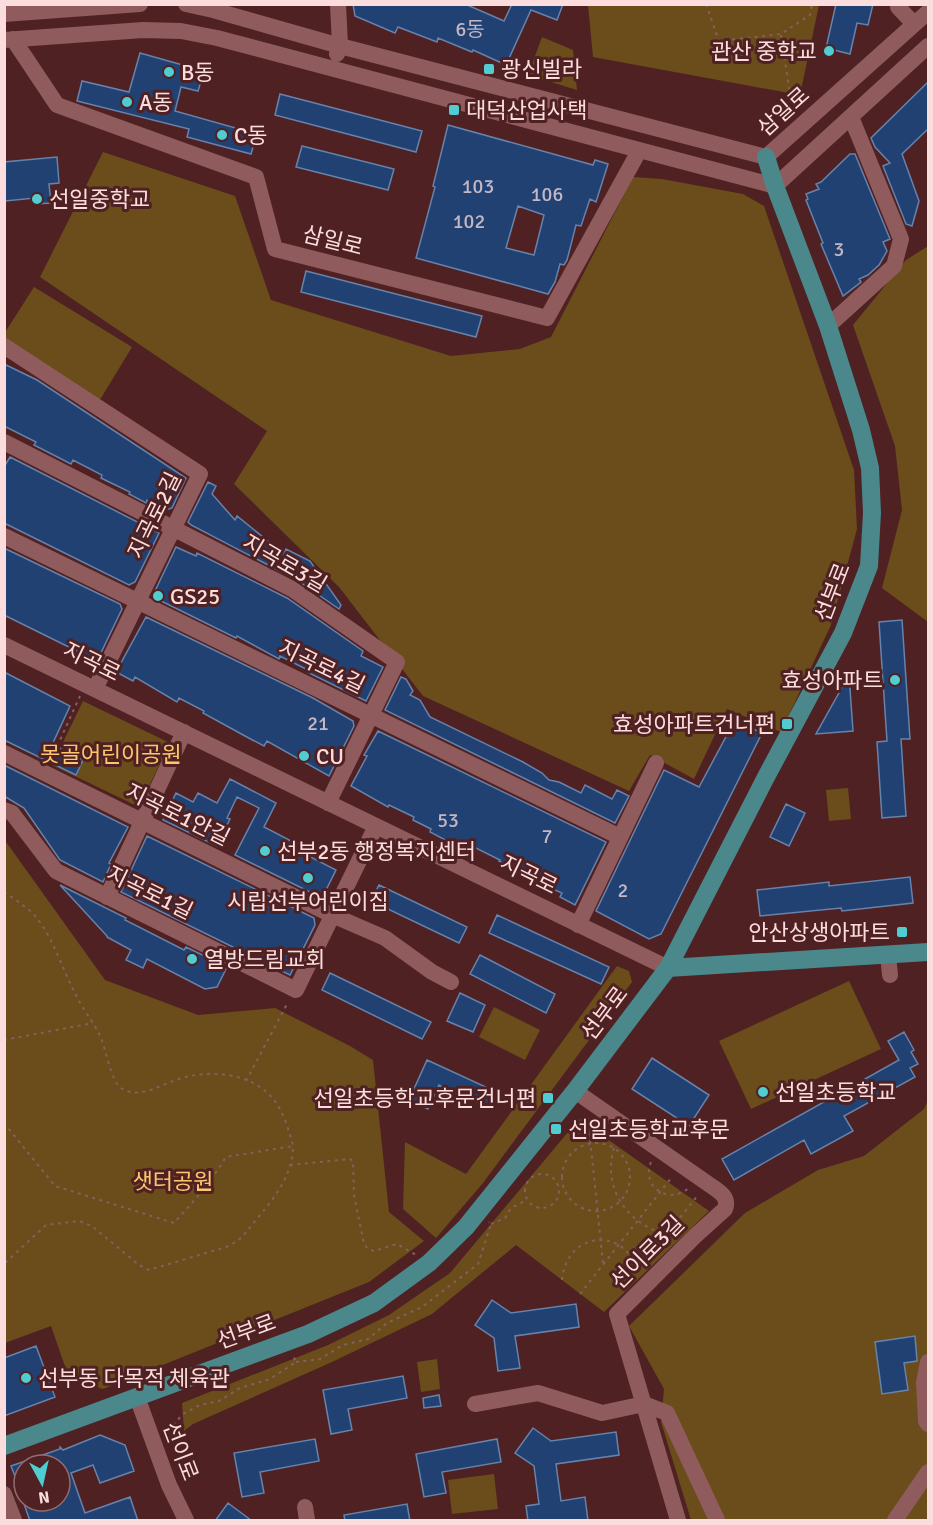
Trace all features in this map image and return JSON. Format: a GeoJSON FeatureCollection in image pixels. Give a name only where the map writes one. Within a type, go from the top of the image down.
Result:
{"type":"FeatureCollection","features":[{"type":"Feature","properties":{"kind":"main road","name":"선부로"},"geometry":{"type":"LineString","coordinates":[[4,1446],[308,1334],[374,1303],[429,1263],[466,1227],[485,1218],[581,1095],[668,968],[843,633],[869,566],[872,513],[870,468],[861,430],[828,326],[766,157]]}},
{"type":"Feature","properties":{"kind":"main road","name":"지곡로"},"geometry":{"type":"LineString","coordinates":[[668,968],[928,952]]}},
{"type":"Feature","properties":{"kind":"street"},"geometry":{"type":"LineString","coordinates":[[4,14],[140,4]]}},
{"type":"Feature","properties":{"kind":"street","name":"삼일로"},"geometry":{"type":"LineString","coordinates":[[186,4],[766,157],[928,12]]}},
{"type":"Feature","properties":{"kind":"street"},"geometry":{"type":"LineString","coordinates":[[332,69],[340,46],[338,4]]}},
{"type":"Feature","properties":{"kind":"street"},"geometry":{"type":"LineString","coordinates":[[898,7],[915,24]]}},
{"type":"Feature","properties":{"kind":"street","name":"삼일로"},"geometry":{"type":"LineString","coordinates":[[9,39],[143,30],[181,31],[217,38],[775,186]]}},
{"type":"Feature","properties":{"kind":"street","name":"삼일로"},"geometry":{"type":"LineString","coordinates":[[9,39],[57,105],[97,123],[256,177],[275,249],[547,318],[639,151]]}},
{"type":"Feature","properties":{"kind":"street"},"geometry":{"type":"LineString","coordinates":[[775,186],[928,46]]}},
{"type":"Feature","properties":{"kind":"street"},"geometry":{"type":"LineString","coordinates":[[828,326],[894,266],[901,238],[851,117]]}},
{"type":"Feature","properties":{"kind":"street","name":"지곡로2길"},"geometry":{"type":"LineString","coordinates":[[4,346],[200,474],[138,601],[90,687]]}},
{"type":"Feature","properties":{"kind":"street","name":"지곡로3길"},"geometry":{"type":"LineString","coordinates":[[4,442],[292,589],[397,662],[328,803]]}},
{"type":"Feature","properties":{"kind":"street","name":"지곡로4길"},"geometry":{"type":"LineString","coordinates":[[4,536],[620,837]]}},
{"type":"Feature","properties":{"kind":"street","name":"지곡로"},"geometry":{"type":"LineString","coordinates":[[4,645],[668,968]]}},
{"type":"Feature","properties":{"kind":"street"},"geometry":{"type":"LineString","coordinates":[[107,897],[184,732]]}},
{"type":"Feature","properties":{"kind":"street","name":"지곡로1안길"},"geometry":{"type":"LineString","coordinates":[[4,753],[332,915],[385,938],[432,972],[451,982]]}},
{"type":"Feature","properties":{"kind":"street"},"geometry":{"type":"LineString","coordinates":[[578,925],[656,763]]}},
{"type":"Feature","properties":{"kind":"street","name":"지곡로1길"},"geometry":{"type":"LineString","coordinates":[[4,810],[12,813],[56,872],[296,990],[332,915]]}},
{"type":"Feature","properties":{"kind":"street"},"geometry":{"type":"LineString","coordinates":[[332,915],[376,826]]}},
{"type":"Feature","properties":{"kind":"street"},"geometry":{"type":"LineString","coordinates":[[888,955],[890,975]]}},
{"type":"Feature","properties":{"kind":"street","name":"선이로3길"},"geometry":{"type":"LineString","coordinates":[[581,1095],[696,1174],[724,1196],[727,1204],[616,1314],[678,1521]]}},
{"type":"Feature","properties":{"kind":"street"},"geometry":{"type":"LineString","coordinates":[[928,1362],[924,1382],[928,1424]]}},
{"type":"Feature","properties":{"kind":"street"},"geometry":{"type":"LineString","coordinates":[[475,1404],[538,1393],[602,1413],[644,1404],[667,1413],[717,1521]]}},
{"type":"Feature","properties":{"kind":"street","name":"선이로"},"geometry":{"type":"LineString","coordinates":[[137,1397],[169,1485],[186,1521]]}},
{"type":"Feature","properties":{"kind":"street"},"geometry":{"type":"LineString","coordinates":[[895,1521],[928,1472]]}},
{"type":"Feature","properties":{"kind":"street"},"geometry":{"type":"LineString","coordinates":[[4,1494],[14,1521]]}},
{"type":"Feature","properties":{"kind":"path"},"geometry":{"type":"LineString","coordinates":[[706,4],[719,41],[781,34],[810,15],[812,4]]}},
{"type":"Feature","properties":{"kind":"path"},"geometry":{"type":"LineString","coordinates":[[781,34],[791,100]]}},
{"type":"Feature","properties":{"kind":"path"},"geometry":{"type":"LineString","coordinates":[[45,773],[90,687]]}},
{"type":"Feature","properties":{"kind":"path"},"geometry":{"type":"LineString","coordinates":[[4,892],[32,912],[44,928],[81,1005],[94,1023],[107,1051],[114,1080],[120,1088],[133,1092],[152,1091],[174,1080],[201,1075],[229,1074],[262,1089],[277,1104],[293,1146],[286,1180],[243,1236],[226,1247],[159,1269],[149,1270],[139,1265],[92,1226],[79,1221],[46,1225],[4,1264]]}},
{"type":"Feature","properties":{"kind":"path"},"geometry":{"type":"LineString","coordinates":[[246,1081],[287,1004]]}},
{"type":"Feature","properties":{"kind":"path"},"geometry":{"type":"LineString","coordinates":[[4,1040],[94,1023]]}},
{"type":"Feature","properties":{"kind":"path"},"geometry":{"type":"LineString","coordinates":[[581,1095],[591,1144],[603,1264]]}},
{"type":"Feature","properties":{"kind":"path"},"geometry":{"type":"LineString","coordinates":[[4,1123],[55,1186],[174,1223],[208,1185],[226,1157],[293,1146]]}},
{"type":"Feature","properties":{"kind":"path"},"geometry":{"type":"LineString","coordinates":[[591,1144],[605,1144],[614,1148],[623,1157],[628,1167],[630,1179],[627,1189],[619,1201],[612,1206],[598,1210],[580,1207],[571,1200],[564,1186],[563,1170],[567,1159],[574,1151],[591,1144]]}},
{"type":"Feature","properties":{"kind":"path"},"geometry":{"type":"LineString","coordinates":[[614,1148],[611,1156],[612,1179],[619,1201],[632,1218],[651,1230],[673,1236],[695,1236]]}},
{"type":"Feature","properties":{"kind":"path"},"geometry":{"type":"LineString","coordinates":[[662,1152],[652,1160],[649,1167],[651,1182],[660,1192],[668,1195],[683,1192],[693,1182],[696,1174]]}},
{"type":"Feature","properties":{"kind":"path"},"geometry":{"type":"LineString","coordinates":[[290,1165],[350,1159],[353,1161],[354,1195],[364,1244],[368,1249],[374,1251],[397,1244],[429,1263]]}},
{"type":"Feature","properties":{"kind":"path"},"geometry":{"type":"LineString","coordinates":[[537,1174],[554,1178],[559,1188],[557,1199],[550,1207],[539,1209],[527,1200],[524,1192],[528,1181],[537,1174]]}},
{"type":"Feature","properties":{"kind":"path"},"geometry":{"type":"LineString","coordinates":[[580,1294],[660,1192],[696,1174]]}},
{"type":"Feature","properties":{"kind":"path"},"geometry":{"type":"LineString","coordinates":[[666,1234],[696,1174]]}},
{"type":"Feature","properties":{"kind":"path"},"geometry":{"type":"LineString","coordinates":[[559,1188],[564,1186]]}},
{"type":"Feature","properties":{"kind":"path"},"geometry":{"type":"LineString","coordinates":[[176,1441],[175,1423],[183,1414],[200,1405],[219,1401],[240,1388],[270,1379],[297,1362],[320,1359],[343,1345],[368,1339],[387,1323],[422,1307],[478,1264],[485,1218],[505,1218],[512,1208],[527,1200]]}},
{"type":"Feature","properties":{"kind":"path"},"geometry":{"type":"LineString","coordinates":[[562,1281],[563,1269],[568,1257],[576,1248],[586,1242],[601,1240],[618,1245],[630,1255],[637,1278]]}},
{"type":"Feature","properties":{"kind":"path"},"geometry":{"type":"LineString","coordinates":[[286,1342],[297,1362]]}},
{"type":"Feature","properties":{"kind":"path"},"geometry":{"type":"LineString","coordinates":[[156,1448],[183,1441]]}},
{"type":"Feature","properties":{"kind":"green space"},"geometry":{"type":"Polygon","coordinates":[[[588,4],[819,5],[800,95],[593,57],[588,4]]]}},
{"type":"Feature","properties":{"kind":"green space"},"geometry":{"type":"Polygon","coordinates":[[[542,37],[573,50],[577,90],[528,75],[542,37]]]}},
{"type":"Feature","properties":{"kind":"green space"},"geometry":{"type":"Polygon","coordinates":[[[103,152],[235,196],[271,300],[451,356],[520,349],[551,337],[633,177],[662,179],[743,194],[764,206],[854,470],[857,529],[831,625],[781,732],[727,709],[694,779],[650,755],[629,791],[423,696],[339,587],[234,484],[267,431],[40,277],[103,152]]]}},
{"type":"Feature","properties":{"kind":"green space"},"geometry":{"type":"Polygon","coordinates":[[[928,246],[928,622],[882,588],[902,510],[895,446],[853,325],[906,260],[928,246]]]}},
{"type":"Feature","properties":{"kind":"green space"},"geometry":{"type":"Polygon","coordinates":[[[34,287],[132,347],[98,403],[5,347],[4,334],[34,287]]]}},
{"type":"Feature","properties":{"kind":"green space","name":"못골어린이공원"},"geometry":{"type":"Polygon","coordinates":[[[83,701],[170,743],[139,807],[52,765],[83,701]]]}},
{"type":"Feature","properties":{"kind":"green space"},"geometry":{"type":"Polygon","coordinates":[[[848,788],[851,819],[829,821],[826,790],[848,788]]]}},
{"type":"Feature","properties":{"kind":"green space","name":"샛터공원"},"geometry":{"type":"Polygon","coordinates":[[[4,839],[105,980],[198,1015],[275,1008],[373,1060],[389,1212],[424,1241],[369,1282],[103,1389],[69,1378],[51,1326],[5,1343],[4,839]]]}},
{"type":"Feature","properties":{"kind":"green space"},"geometry":{"type":"Polygon","coordinates":[[[617,966],[629,971],[632,982],[483,1183],[436,1238],[403,1209],[405,1142],[466,1174],[617,966]]]}},
{"type":"Feature","properties":{"kind":"green space"},"geometry":{"type":"Polygon","coordinates":[[[849,981],[881,1049],[751,1109],[719,1041],[849,981]]]}},
{"type":"Feature","properties":{"kind":"green space"},"geometry":{"type":"Polygon","coordinates":[[[494,1007],[540,1030],[525,1060],[479,1037],[494,1007]]]}},
{"type":"Feature","properties":{"kind":"green space"},"geometry":{"type":"Polygon","coordinates":[[[928,1100],[928,1520],[691,1520],[661,1422],[664,1389],[629,1326],[745,1213],[818,1170],[864,1156],[924,1109],[928,1100]]]}},
{"type":"Feature","properties":{"kind":"green space"},"geometry":{"type":"Polygon","coordinates":[[[579,1119],[709,1211],[604,1312],[516,1245],[432,1314],[193,1424],[184,1431],[182,1403],[328,1345],[389,1315],[450,1273],[579,1119]]]}},
{"type":"Feature","properties":{"kind":"green space"},"geometry":{"type":"Polygon","coordinates":[[[437,1359],[440,1389],[421,1392],[417,1362],[437,1359]]]}},
{"type":"Feature","properties":{"kind":"green space"},"geometry":{"type":"Polygon","coordinates":[[[494,1474],[498,1509],[452,1514],[448,1480],[494,1474]]]}},
{"type":"Feature","properties":{"kind":"building"},"geometry":{"type":"Polygon","coordinates":[[[353,4],[465,4],[504,21],[512,4],[563,4],[557,20],[531,10],[506,65],[438,38],[437,42],[398,27],[395,33],[355,16],[353,4]]]}},
{"type":"Feature","properties":{"kind":"building"},"geometry":{"type":"Polygon","coordinates":[[[836,4],[873,4],[868,25],[857,23],[850,54],[826,48],[836,4]]]}},
{"type":"Feature","properties":{"kind":"building"},"geometry":{"type":"Polygon","coordinates":[[[140,53],[204,71],[198,91],[181,87],[175,111],[257,134],[251,154],[187,137],[189,129],[77,101],[82,81],[129,92],[140,53]]]}},
{"type":"Feature","properties":{"kind":"building"},"geometry":{"type":"Polygon","coordinates":[[[928,82],[928,129],[902,154],[919,201],[912,226],[906,224],[883,166],[890,163],[875,147],[871,138],[928,82]]]}},
{"type":"Feature","properties":{"kind":"building"},"geometry":{"type":"Polygon","coordinates":[[[280,94],[422,131],[416,152],[275,115],[280,94]]]}},
{"type":"Feature","properties":{"kind":"building"},"geometry":{"type":"Polygon","coordinates":[[[448,125],[593,165],[595,160],[608,164],[596,202],[590,199],[581,226],[576,225],[567,260],[564,265],[560,264],[555,282],[548,294],[416,258],[435,187],[433,186],[448,125]],[[518,206],[506,248],[534,255],[544,215],[518,206]]]}},
{"type":"Feature","properties":{"kind":"building"},"geometry":{"type":"Polygon","coordinates":[[[302,146],[394,169],[388,190],[296,167],[302,146]]]}},
{"type":"Feature","properties":{"kind":"building"},"geometry":{"type":"Polygon","coordinates":[[[850,154],[855,154],[890,239],[883,242],[887,251],[879,265],[868,275],[859,279],[861,282],[843,296],[821,244],[823,243],[806,200],[808,199],[806,194],[819,189],[816,184],[821,182],[850,154]]]}},
{"type":"Feature","properties":{"kind":"building"},"geometry":{"type":"Polygon","coordinates":[[[57,157],[59,183],[49,184],[51,203],[36,204],[35,198],[5,201],[4,162],[57,157]]]}},
{"type":"Feature","properties":{"kind":"building"},"geometry":{"type":"Polygon","coordinates":[[[306,271],[482,316],[476,337],[301,292],[306,271]]]}},
{"type":"Feature","properties":{"kind":"building"},"geometry":{"type":"Polygon","coordinates":[[[4,364],[37,380],[186,478],[172,508],[166,510],[147,500],[146,503],[129,494],[130,492],[101,478],[102,475],[73,460],[71,464],[34,445],[36,442],[4,426],[4,364]]]}},
{"type":"Feature","properties":{"kind":"building"},"geometry":{"type":"Polygon","coordinates":[[[10,457],[159,533],[135,582],[129,585],[4,523],[4,467],[10,457]]]}},
{"type":"Feature","properties":{"kind":"building"},"geometry":{"type":"Polygon","coordinates":[[[208,482],[216,486],[212,494],[235,520],[237,516],[284,554],[286,549],[310,561],[341,605],[339,609],[297,580],[191,525],[188,522],[208,482]]]}},
{"type":"Feature","properties":{"kind":"building"},"geometry":{"type":"Polygon","coordinates":[[[176,547],[196,556],[197,553],[287,598],[363,651],[361,656],[383,667],[366,701],[280,656],[279,659],[237,636],[236,638],[155,598],[154,593],[176,547]]]}},
{"type":"Feature","properties":{"kind":"building"},"geometry":{"type":"Polygon","coordinates":[[[4,548],[120,604],[122,609],[97,661],[4,615],[4,548]]]}},
{"type":"Feature","properties":{"kind":"building"},"geometry":{"type":"Polygon","coordinates":[[[146,617],[313,698],[353,721],[354,726],[329,776],[267,741],[264,746],[179,698],[177,702],[135,677],[133,681],[116,672],[146,617]]]}},
{"type":"Feature","properties":{"kind":"building","name":"효성아파트"},"geometry":{"type":"Polygon","coordinates":[[[902,620],[910,739],[901,739],[906,816],[882,818],[877,742],[887,741],[879,622],[902,620]]]}},
{"type":"Feature","properties":{"kind":"building"},"geometry":{"type":"Polygon","coordinates":[[[4,672],[70,706],[52,745],[83,760],[76,775],[4,740],[4,672]]]}},
{"type":"Feature","properties":{"kind":"building"},"geometry":{"type":"Polygon","coordinates":[[[849,675],[853,731],[816,734],[849,675]]]}},
{"type":"Feature","properties":{"kind":"building"},"geometry":{"type":"Polygon","coordinates":[[[401,677],[406,679],[413,691],[410,695],[420,700],[430,717],[523,762],[549,780],[559,782],[581,793],[585,785],[612,799],[617,790],[629,796],[615,823],[385,710],[401,677]]]}},
{"type":"Feature","properties":{"kind":"building"},"geometry":{"type":"Polygon","coordinates":[[[735,720],[762,733],[661,934],[649,939],[596,911],[664,770],[699,787],[735,720]]]}},
{"type":"Feature","properties":{"kind":"building"},"geometry":{"type":"Polygon","coordinates":[[[378,731],[606,842],[575,905],[560,897],[562,893],[520,874],[500,860],[472,846],[471,850],[450,840],[449,842],[413,820],[414,817],[389,805],[388,807],[351,786],[367,756],[364,755],[378,731]]]}},
{"type":"Feature","properties":{"kind":"building"},"geometry":{"type":"Polygon","coordinates":[[[4,765],[128,827],[109,863],[111,864],[103,882],[60,860],[24,808],[4,796],[4,765]]]}},
{"type":"Feature","properties":{"kind":"building"},"geometry":{"type":"Polygon","coordinates":[[[230,779],[276,803],[264,827],[297,844],[295,849],[336,870],[322,898],[235,855],[259,808],[237,797],[227,818],[230,819],[217,846],[163,820],[176,793],[193,802],[198,793],[217,803],[230,779]]]}},
{"type":"Feature","properties":{"kind":"building"},"geometry":{"type":"Polygon","coordinates":[[[786,804],[805,813],[789,846],[770,837],[786,804]]]}},
{"type":"Feature","properties":{"kind":"building"},"geometry":{"type":"Polygon","coordinates":[[[147,836],[314,918],[315,925],[290,975],[121,892],[147,836]]]}},
{"type":"Feature","properties":{"kind":"building"},"geometry":{"type":"Polygon","coordinates":[[[910,877],[913,903],[842,911],[841,908],[760,916],[757,890],[829,882],[829,886],[910,877]]]}},
{"type":"Feature","properties":{"kind":"building"},"geometry":{"type":"Polygon","coordinates":[[[60,885],[184,950],[186,947],[213,960],[212,962],[226,969],[217,987],[205,989],[147,959],[143,968],[126,960],[131,950],[107,937],[60,885]]]}},
{"type":"Feature","properties":{"kind":"building"},"geometry":{"type":"Polygon","coordinates":[[[379,885],[467,927],[459,943],[371,901],[379,885]]]}},
{"type":"Feature","properties":{"kind":"building"},"geometry":{"type":"Polygon","coordinates":[[[497,915],[609,967],[601,984],[489,933],[497,915]]]}},
{"type":"Feature","properties":{"kind":"building"},"geometry":{"type":"Polygon","coordinates":[[[480,955],[555,994],[546,1013],[470,974],[480,955]]]}},
{"type":"Feature","properties":{"kind":"building"},"geometry":{"type":"Polygon","coordinates":[[[330,973],[431,1022],[422,1039],[322,990],[330,973]]]}},
{"type":"Feature","properties":{"kind":"building"},"geometry":{"type":"Polygon","coordinates":[[[460,993],[485,1005],[473,1032],[447,1021],[460,993]]]}},
{"type":"Feature","properties":{"kind":"building"},"geometry":{"type":"Polygon","coordinates":[[[904,1032],[914,1050],[911,1052],[918,1064],[910,1068],[915,1077],[844,1116],[853,1131],[811,1154],[804,1140],[734,1180],[722,1159],[899,1060],[888,1041],[904,1032]]]}},
{"type":"Feature","properties":{"kind":"building"},"geometry":{"type":"Polygon","coordinates":[[[652,1058],[709,1095],[689,1126],[632,1089],[652,1058]]]}},
{"type":"Feature","properties":{"kind":"building"},"geometry":{"type":"Polygon","coordinates":[[[427,1060],[499,1093],[492,1109],[439,1085],[428,1109],[409,1100],[427,1060]]]}},
{"type":"Feature","properties":{"kind":"building"},"geometry":{"type":"Polygon","coordinates":[[[492,1300],[511,1313],[576,1304],[579,1327],[515,1336],[520,1368],[498,1371],[494,1338],[475,1325],[492,1300]]]}},
{"type":"Feature","properties":{"kind":"building"},"geometry":{"type":"Polygon","coordinates":[[[915,1336],[917,1361],[904,1363],[908,1390],[882,1394],[875,1342],[915,1336]]]}},
{"type":"Feature","properties":{"kind":"building","name":"선부동 다목적 체육관"},"geometry":{"type":"Polygon","coordinates":[[[36,1346],[55,1397],[4,1416],[4,1358],[36,1346]]]}},
{"type":"Feature","properties":{"kind":"building"},"geometry":{"type":"Polygon","coordinates":[[[403,1376],[407,1398],[348,1409],[352,1430],[331,1434],[323,1390],[403,1376]]]}},
{"type":"Feature","properties":{"kind":"building"},"geometry":{"type":"Polygon","coordinates":[[[439,1395],[441,1406],[424,1408],[423,1398],[439,1395]]]}},
{"type":"Feature","properties":{"kind":"building"},"geometry":{"type":"Polygon","coordinates":[[[533,1428],[551,1441],[616,1432],[619,1455],[556,1464],[561,1501],[585,1497],[588,1521],[528,1521],[526,1506],[539,1504],[534,1466],[515,1453],[533,1428]]]}},
{"type":"Feature","properties":{"kind":"building"},"geometry":{"type":"Polygon","coordinates":[[[100,1435],[125,1445],[134,1471],[100,1483],[93,1465],[72,1473],[72,1453],[48,1453],[60,1447],[63,1450],[100,1435]]]}},
{"type":"Feature","properties":{"kind":"building"},"geometry":{"type":"Polygon","coordinates":[[[315,1439],[319,1461],[260,1472],[264,1493],[242,1497],[234,1453],[315,1439]]]}},
{"type":"Feature","properties":{"kind":"building"},"geometry":{"type":"Polygon","coordinates":[[[497,1439],[501,1462],[442,1472],[446,1493],[424,1497],[416,1454],[497,1439]]]}},
{"type":"Feature","properties":{"kind":"building"},"geometry":{"type":"Polygon","coordinates":[[[72,1476],[85,1513],[130,1497],[138,1521],[30,1521],[27,1513],[72,1513],[72,1476]]]}},
{"type":"Feature","properties":{"kind":"building"},"geometry":{"type":"Polygon","coordinates":[[[228,1503],[252,1521],[215,1521],[228,1503]]]}},
{"type":"Feature","properties":{"kind":"building"},"geometry":{"type":"Polygon","coordinates":[[[407,1504],[410,1521],[345,1521],[344,1515],[407,1504]]]}},
{"type":"Feature","properties":{"kind":"place","name":"관산 중학교"},"geometry":{"type":"Point","coordinates":[829,51]}},
{"type":"Feature","properties":{"kind":"place","name":"광신빌라"},"geometry":{"type":"Point","coordinates":[489,69]}},
{"type":"Feature","properties":{"kind":"place","name":"B동"},"geometry":{"type":"Point","coordinates":[169,72]}},
{"type":"Feature","properties":{"kind":"place","name":"A동"},"geometry":{"type":"Point","coordinates":[127,102]}},
{"type":"Feature","properties":{"kind":"place","name":"대덕산업사택"},"geometry":{"type":"Point","coordinates":[454,110]}},
{"type":"Feature","properties":{"kind":"place","name":"C동"},"geometry":{"type":"Point","coordinates":[222,135]}},
{"type":"Feature","properties":{"kind":"place","name":"선일중학교"},"geometry":{"type":"Point","coordinates":[37,199]}},
{"type":"Feature","properties":{"kind":"place","name":"GS25"},"geometry":{"type":"Point","coordinates":[158,596]}},
{"type":"Feature","properties":{"kind":"place","name":"효성아파트"},"geometry":{"type":"Point","coordinates":[895,680]}},
{"type":"Feature","properties":{"kind":"place","name":"효성아파트건너편"},"geometry":{"type":"Point","coordinates":[787,724]}},
{"type":"Feature","properties":{"kind":"place","name":"CU"},"geometry":{"type":"Point","coordinates":[304,756]}},
{"type":"Feature","properties":{"kind":"place","name":"선부2동 행정복지센터"},"geometry":{"type":"Point","coordinates":[265,851]}},
{"type":"Feature","properties":{"kind":"place","name":"시립선부어린이집"},"geometry":{"type":"Point","coordinates":[308,878]}},
{"type":"Feature","properties":{"kind":"place","name":"안산상생아파트"},"geometry":{"type":"Point","coordinates":[902,932]}},
{"type":"Feature","properties":{"kind":"place","name":"열방드림교회"},"geometry":{"type":"Point","coordinates":[192,959]}},
{"type":"Feature","properties":{"kind":"place","name":"선일초등학교"},"geometry":{"type":"Point","coordinates":[763,1092]}},
{"type":"Feature","properties":{"kind":"place","name":"선일초등학교후문건너편"},"geometry":{"type":"Point","coordinates":[548,1098]}},
{"type":"Feature","properties":{"kind":"place","name":"선일초등학교후문"},"geometry":{"type":"Point","coordinates":[556,1129]}},
{"type":"Feature","properties":{"kind":"place","name":"선부동 다목적 체육관"},"geometry":{"type":"Point","coordinates":[26,1378]}}]}
